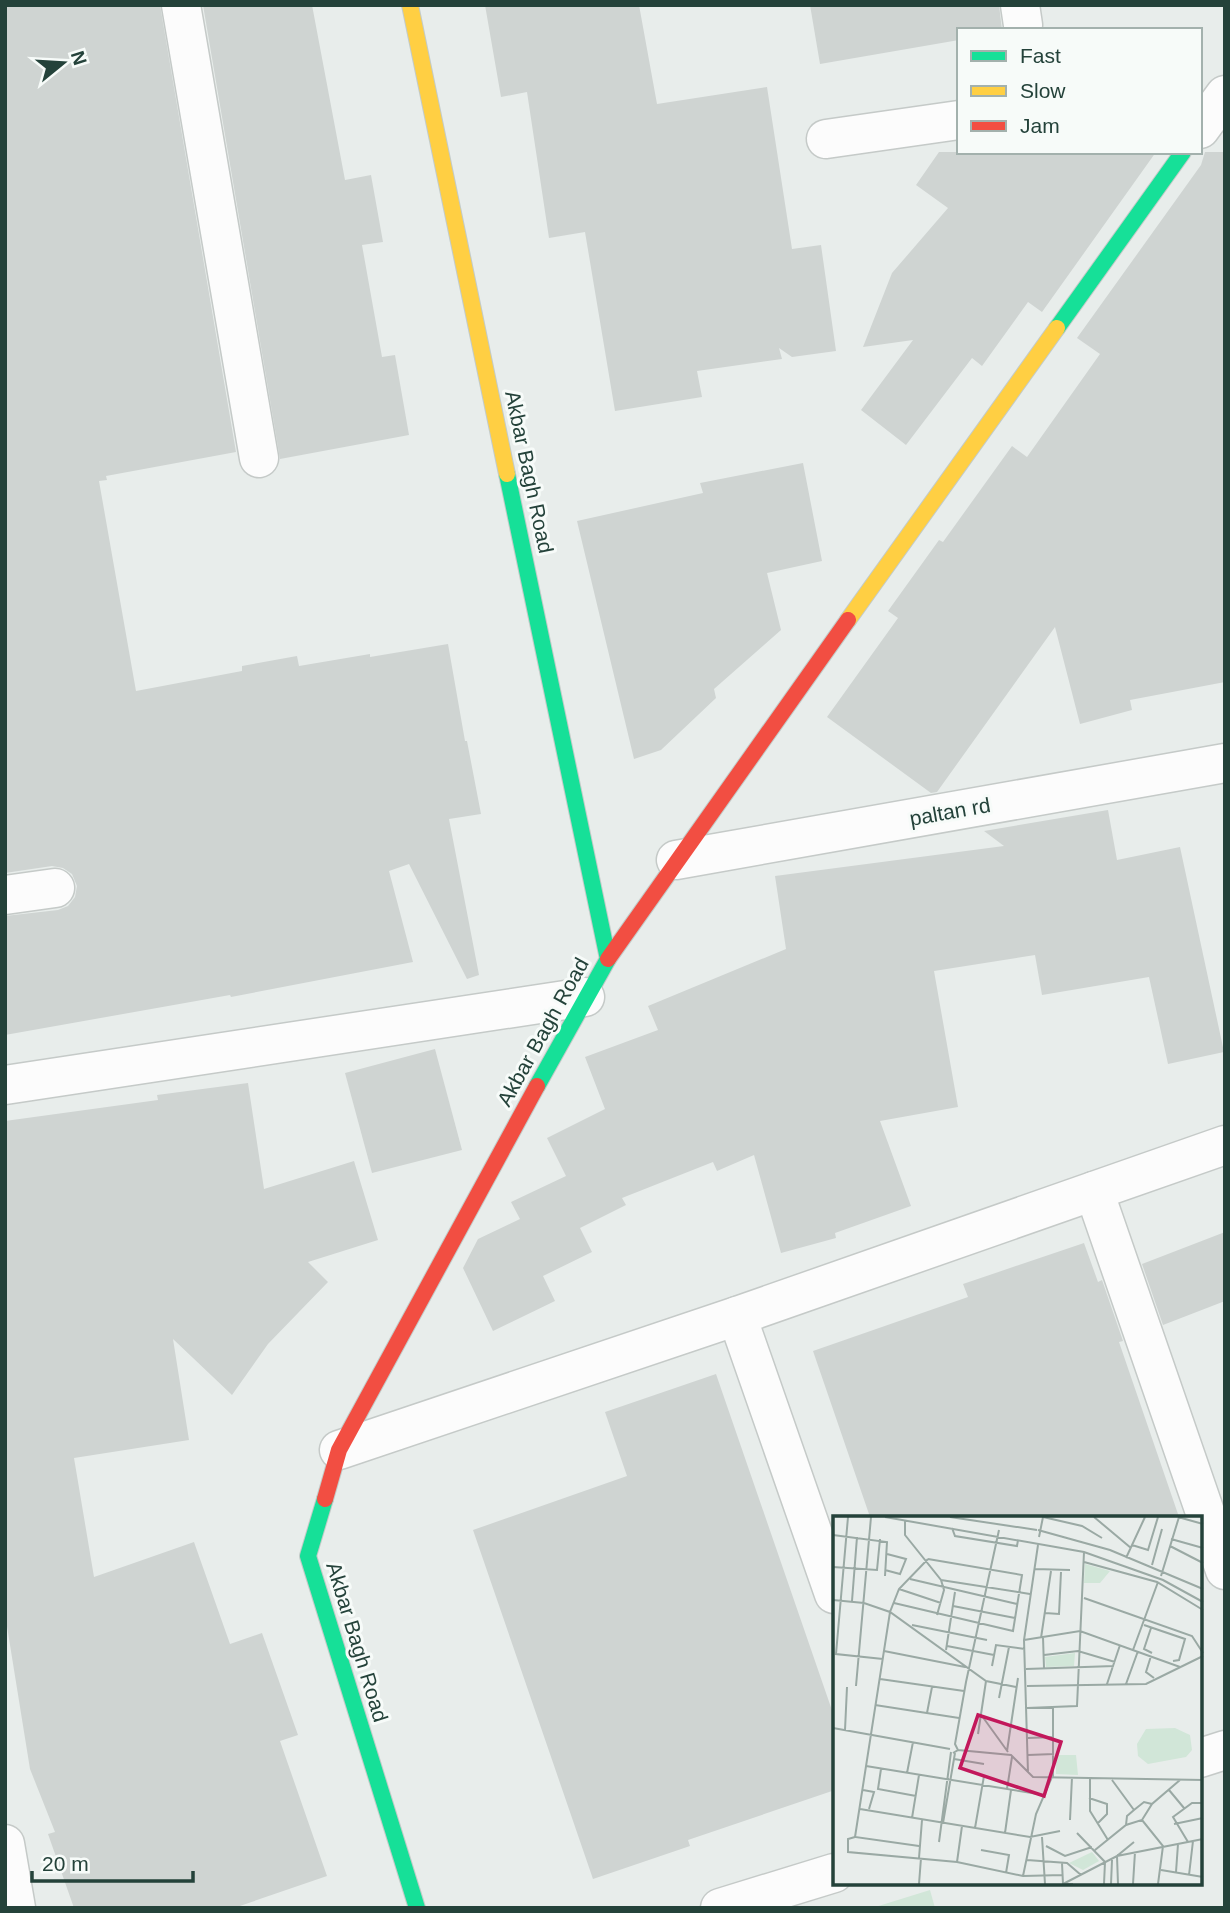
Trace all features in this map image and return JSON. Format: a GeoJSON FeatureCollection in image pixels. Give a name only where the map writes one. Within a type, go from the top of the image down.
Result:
{"type":"FeatureCollection","features":[{"type":"Feature","properties":{"kind":"street"},"geometry":{"type":"LineString","coordinates":[[181,5],[259,458]]}},
{"type":"Feature","properties":{"kind":"street","name":"Akbar Bagh Road"},"geometry":{"type":"LineString","coordinates":[[410,5],[608,959],[339,1450],[308,1556],[417,1908]]}},
{"type":"Feature","properties":{"kind":"street"},"geometry":{"type":"LineString","coordinates":[[1202,86],[1225,82]]}},
{"type":"Feature","properties":{"kind":"street"},"geometry":{"type":"LineString","coordinates":[[1202,126],[1225,94]]}},
{"type":"Feature","properties":{"kind":"street"},"geometry":{"type":"LineString","coordinates":[[826,139],[957,120]]}},
{"type":"Feature","properties":{"kind":"street"},"geometry":{"type":"LineString","coordinates":[[608,959],[1182,154]]}},
{"type":"Feature","properties":{"kind":"street","name":"paltan rd"},"geometry":{"type":"LineString","coordinates":[[676,860],[1225,763]]}},
{"type":"Feature","properties":{"kind":"street"},"geometry":{"type":"LineString","coordinates":[[5,895],[55,888]]}},
{"type":"Feature","properties":{"kind":"street"},"geometry":{"type":"LineString","coordinates":[[5,1085],[585,997]]}},
{"type":"Feature","properties":{"kind":"street"},"geometry":{"type":"LineString","coordinates":[[339,1450],[737,1316],[1225,1144]]}},
{"type":"Feature","properties":{"kind":"street"},"geometry":{"type":"LineString","coordinates":[[1094,1191],[1225,1570]]}},
{"type":"Feature","properties":{"kind":"street"},"geometry":{"type":"LineString","coordinates":[[737,1316],[833,1588]]}},
{"type":"Feature","properties":{"kind":"street"},"geometry":{"type":"LineString","coordinates":[[1202,1757],[1225,1750]]}},
{"type":"Feature","properties":{"kind":"street"},"geometry":{"type":"LineString","coordinates":[[5,1844],[16,1908]]}},
{"type":"Feature","properties":{"kind":"street"},"geometry":{"type":"LineString","coordinates":[[720,1908],[833,1874]]}},
{"type":"Feature","properties":{"kind":"green space"},"geometry":{"type":"Polygon","coordinates":[[[930,1890],[935,1908],[872,1908],[930,1890]]]}},
{"type":"Feature","properties":{"kind":"building"},"geometry":{"type":"Polygon","coordinates":[[[5,5],[160,5],[236,452],[106,476],[107,480],[99,481],[136,691],[242,671],[242,666],[297,656],[299,666],[448,644],[481,814],[449,819],[479,975],[467,979],[409,864],[389,871],[413,962],[231,997],[230,995],[5,1035],[5,916],[58,910],[68,906],[75,897],[77,886],[72,874],[63,868],[52,866],[5,873],[5,5]]]}},
{"type":"Feature","properties":{"kind":"building"},"geometry":{"type":"Polygon","coordinates":[[[203,5],[312,5],[345,180],[371,175],[383,242],[362,245],[382,357],[395,355],[409,435],[280,459],[203,5]]]}},
{"type":"Feature","properties":{"kind":"building"},"geometry":{"type":"Polygon","coordinates":[[[485,5],[639,5],[657,104],[767,87],[792,249],[821,245],[836,351],[792,357],[779,348],[782,359],[697,371],[702,397],[615,411],[585,232],[549,238],[527,92],[501,97],[485,5]]]}},
{"type":"Feature","properties":{"kind":"building"},"geometry":{"type":"Polygon","coordinates":[[[810,5],[999,5],[1002,28],[957,28],[957,40],[820,64],[810,5]]]}},
{"type":"Feature","properties":{"kind":"building"},"geometry":{"type":"Polygon","coordinates":[[[939,152],[1155,154],[1042,312],[1028,302],[982,366],[972,358],[906,445],[861,410],[913,340],[863,347],[892,273],[948,208],[916,185],[939,152]]]}},
{"type":"Feature","properties":{"kind":"building"},"geometry":{"type":"Polygon","coordinates":[[[1205,152],[1225,152],[1225,682],[1130,700],[1132,710],[1080,724],[1055,627],[937,792],[931,793],[827,717],[898,618],[888,611],[939,540],[943,542],[1012,446],[1027,457],[1100,354],[1077,338],[1201,165],[1205,152]]]}},
{"type":"Feature","properties":{"kind":"building"},"geometry":{"type":"Polygon","coordinates":[[[803,463],[822,561],[767,573],[781,630],[714,689],[716,698],[661,750],[634,759],[577,521],[703,493],[700,483],[803,463]]]}},
{"type":"Feature","properties":{"kind":"building"},"geometry":{"type":"Polygon","coordinates":[[[1108,810],[1117,860],[1180,847],[1224,1052],[1168,1064],[1149,977],[1042,995],[1035,955],[934,971],[958,1107],[880,1121],[911,1206],[835,1233],[836,1238],[781,1253],[754,1155],[717,1171],[713,1162],[622,1198],[626,1205],[580,1228],[592,1252],[543,1276],[555,1301],[493,1331],[463,1268],[478,1239],[520,1219],[511,1202],[566,1176],[547,1138],[605,1109],[585,1057],[658,1030],[648,1006],[786,949],[775,876],[1004,846],[984,831],[1108,810]]]}},
{"type":"Feature","properties":{"kind":"building"},"geometry":{"type":"Polygon","coordinates":[[[435,1049],[462,1150],[372,1173],[345,1073],[435,1049]]]}},
{"type":"Feature","properties":{"kind":"building"},"geometry":{"type":"Polygon","coordinates":[[[248,1083],[264,1189],[354,1161],[378,1240],[308,1262],[328,1282],[268,1344],[232,1395],[173,1339],[189,1440],[74,1458],[94,1577],[194,1542],[230,1644],[262,1633],[298,1735],[280,1741],[327,1876],[234,1908],[74,1908],[48,1834],[55,1832],[30,1769],[5,1614],[5,1121],[158,1100],[157,1095],[248,1083]]]}},
{"type":"Feature","properties":{"kind":"building"},"geometry":{"type":"Polygon","coordinates":[[[1225,1232],[1225,1301],[1163,1325],[1142,1264],[1225,1232]]]}},
{"type":"Feature","properties":{"kind":"building"},"geometry":{"type":"Polygon","coordinates":[[[1084,1243],[1098,1282],[1102,1280],[1123,1341],[1119,1342],[1179,1516],[870,1516],[813,1351],[968,1297],[963,1284],[1084,1243]]]}},
{"type":"Feature","properties":{"kind":"building"},"geometry":{"type":"Polygon","coordinates":[[[716,1374],[833,1713],[833,1791],[688,1840],[690,1846],[593,1879],[473,1530],[627,1476],[605,1412],[716,1374]]]}},
{"type":"Feature","properties":{"kind":"traffic: fast"},"geometry":{"type":"LineString","coordinates":[[1057,328],[1182,154]]}},
{"type":"Feature","properties":{"kind":"traffic: fast"},"geometry":{"type":"LineString","coordinates":[[507,474],[608,959],[537,1086]]}},
{"type":"Feature","properties":{"kind":"traffic: fast"},"geometry":{"type":"LineString","coordinates":[[325,1499],[308,1556],[417,1908]]}},
{"type":"Feature","properties":{"kind":"traffic: slow"},"geometry":{"type":"LineString","coordinates":[[410,5],[507,474]]}},
{"type":"Feature","properties":{"kind":"traffic: slow"},"geometry":{"type":"LineString","coordinates":[[848,620],[1057,328]]}},
{"type":"Feature","properties":{"kind":"traffic: jam"},"geometry":{"type":"LineString","coordinates":[[608,959],[848,620]]}},
{"type":"Feature","properties":{"kind":"traffic: jam"},"geometry":{"type":"LineString","coordinates":[[325,1499],[339,1450],[537,1086]]}}]}
